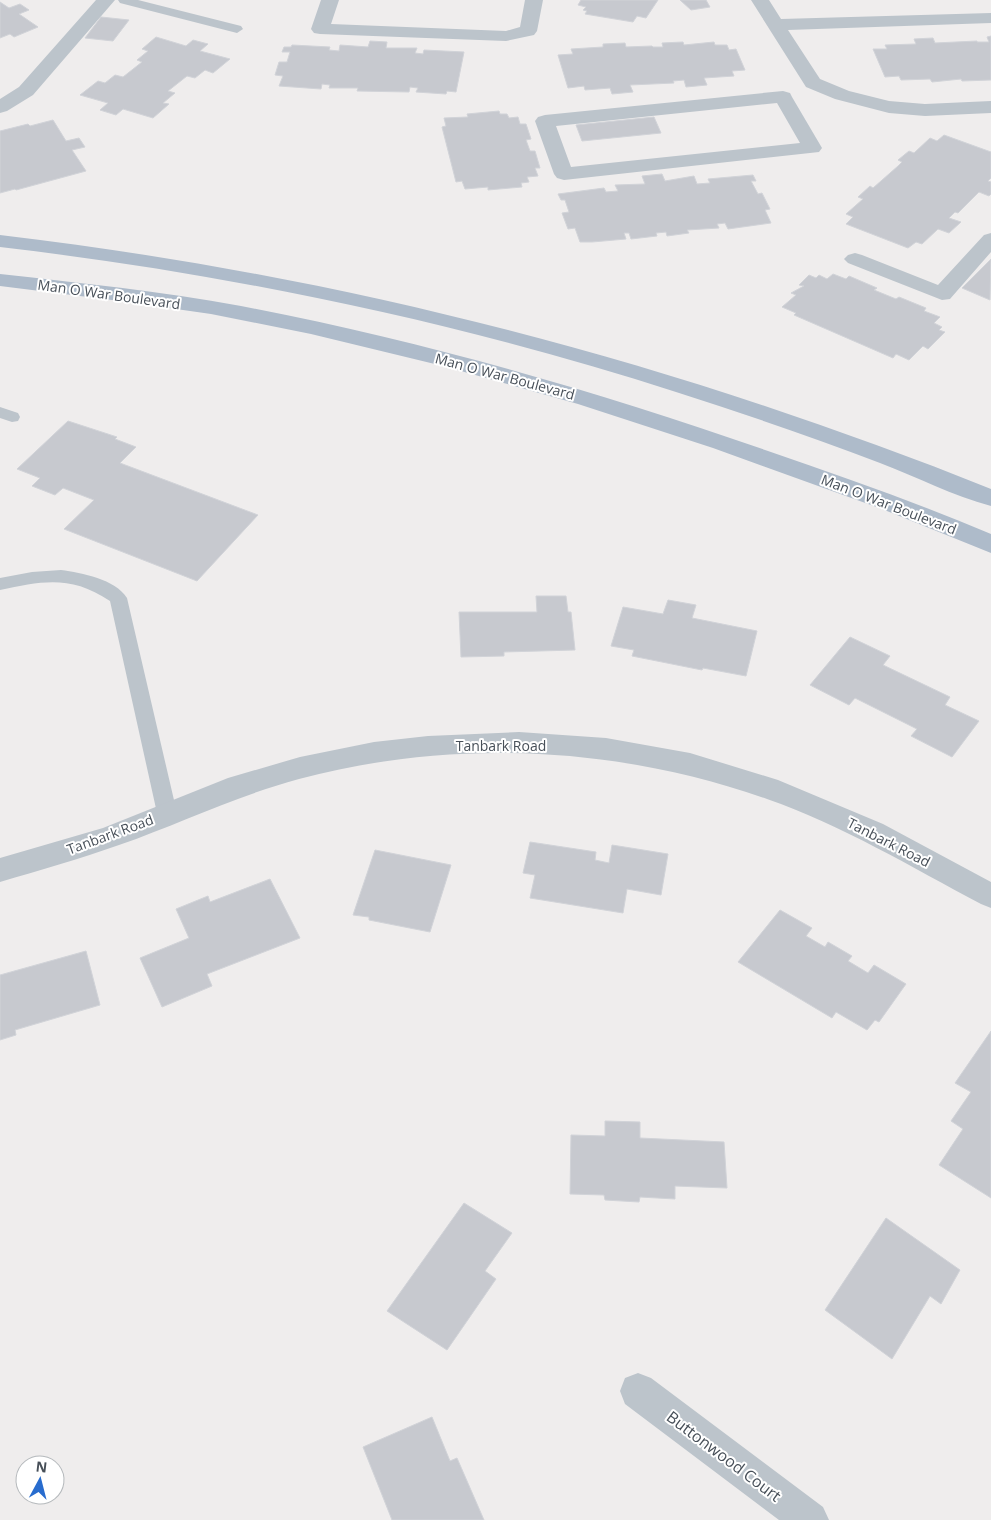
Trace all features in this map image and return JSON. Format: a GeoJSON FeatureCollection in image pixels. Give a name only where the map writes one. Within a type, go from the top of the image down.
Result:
{"type":"FeatureCollection","features":[{"type":"Feature","properties":{"kind":"main road"},"geometry":{"type":"LineString","coordinates":[[0,241],[188,268],[280,285],[379,305],[575,353],[704,393],[855,445],[991,498]]}},
{"type":"Feature","properties":{"kind":"main road","name":"Man O War Boulevard"},"geometry":{"type":"LineString","coordinates":[[0,280],[126,295],[240,313],[362,339],[550,387],[688,430],[861,492],[991,544]]}},
{"type":"Feature","properties":{"kind":"street"},"geometry":{"type":"LineString","coordinates":[[0,106],[26,91],[106,0]]}},
{"type":"Feature","properties":{"kind":"street"},"geometry":{"type":"LineString","coordinates":[[330,0],[320,29],[506,36],[528,31],[534,0]]}},
{"type":"Feature","properties":{"kind":"street"},"geometry":{"type":"LineString","coordinates":[[760,0],[813,82],[842,95],[889,107],[925,110],[991,107]]}},
{"type":"Feature","properties":{"kind":"street"},"geometry":{"type":"LineString","coordinates":[[776,25],[991,18]]}},
{"type":"Feature","properties":{"kind":"street"},"geometry":{"type":"LineString","coordinates":[[783,97],[812,148],[564,174],[545,121],[783,97],[813,82]]}},
{"type":"Feature","properties":{"kind":"street"},"geometry":{"type":"LineString","coordinates":[[0,88],[26,91]]}},
{"type":"Feature","properties":{"kind":"street"},"geometry":{"type":"LineString","coordinates":[[855,259],[942,294],[991,239]]}},
{"type":"Feature","properties":{"kind":"street","name":"Tanbark Road"},"geometry":{"type":"LineString","coordinates":[[0,870],[110,837],[238,786],[300,768],[374,752],[428,746],[519,742],[606,748],[690,764],[778,791],[873,832],[991,896]]}},
{"type":"Feature","properties":{"kind":"street","name":"Buttonwood Court"},"geometry":{"type":"LineString","coordinates":[[638,1391],[810,1520]]}},
{"type":"Feature","properties":{"kind":"lane"},"geometry":{"type":"LineString","coordinates":[[124,0],[237,28]]}},
{"type":"Feature","properties":{"kind":"lane"},"geometry":{"type":"LineString","coordinates":[[0,584],[64,575],[84,579],[103,587],[118,598],[167,813]]}},
{"type":"Feature","properties":{"kind":"building"},"geometry":{"type":"Polygon","coordinates":[[[581,0],[658,0],[646,18],[637,16],[633,22],[585,14],[587,11],[583,10],[586,7],[578,5],[581,0]]]}},
{"type":"Feature","properties":{"kind":"building"},"geometry":{"type":"Polygon","coordinates":[[[680,0],[706,0],[710,7],[691,10],[680,0]]]}},
{"type":"Feature","properties":{"kind":"building"},"geometry":{"type":"Polygon","coordinates":[[[0,2],[9,8],[20,4],[29,10],[19,14],[38,27],[14,37],[10,34],[0,38],[0,2]]]}},
{"type":"Feature","properties":{"kind":"building"},"geometry":{"type":"Polygon","coordinates":[[[101,17],[129,20],[113,41],[85,38],[101,17]]]}},
{"type":"Feature","properties":{"kind":"building"},"geometry":{"type":"Polygon","coordinates":[[[991,36],[991,80],[962,81],[961,79],[932,82],[930,79],[901,80],[899,76],[885,77],[873,49],[887,49],[885,45],[916,44],[914,39],[933,38],[935,43],[989,42],[987,37],[991,36]]]}},
{"type":"Feature","properties":{"kind":"building"},"geometry":{"type":"Polygon","coordinates":[[[156,37],[186,46],[193,40],[208,44],[200,51],[230,59],[213,73],[205,70],[195,78],[187,76],[168,91],[175,93],[163,103],[169,104],[153,118],[123,109],[116,115],[100,110],[108,103],[80,95],[98,81],[105,83],[115,75],[123,77],[142,62],[137,60],[148,51],[142,49],[156,37]]]}},
{"type":"Feature","properties":{"kind":"building"},"geometry":{"type":"Polygon","coordinates":[[[370,41],[387,42],[386,48],[417,48],[415,53],[423,54],[424,50],[464,52],[456,92],[447,91],[446,94],[416,92],[418,88],[410,87],[409,92],[357,91],[358,88],[329,88],[330,85],[322,84],[321,89],[279,86],[283,76],[275,75],[279,62],[287,62],[290,52],[282,52],[284,47],[291,47],[292,45],[330,47],[329,50],[339,51],[340,45],[368,47],[370,41]]]}},
{"type":"Feature","properties":{"kind":"building"},"geometry":{"type":"Polygon","coordinates":[[[683,42],[684,45],[714,42],[715,45],[727,45],[729,50],[736,49],[745,70],[732,71],[734,76],[704,78],[707,85],[686,87],[684,80],[673,81],[674,83],[630,85],[633,92],[612,94],[610,88],[585,90],[584,86],[568,88],[558,55],[573,54],[571,49],[603,47],[603,44],[625,43],[626,47],[663,47],[662,43],[683,42]]]}},
{"type":"Feature","properties":{"kind":"building"},"geometry":{"type":"Polygon","coordinates":[[[499,111],[500,114],[507,114],[509,118],[518,117],[520,124],[526,124],[531,139],[526,140],[530,151],[535,151],[540,168],[535,168],[538,176],[527,177],[529,182],[521,183],[522,187],[488,190],[488,187],[465,189],[462,181],[456,182],[442,127],[446,126],[444,118],[468,117],[467,114],[499,111]]]}},
{"type":"Feature","properties":{"kind":"building"},"geometry":{"type":"Polygon","coordinates":[[[654,117],[661,133],[582,141],[576,125],[654,117]]]}},
{"type":"Feature","properties":{"kind":"building"},"geometry":{"type":"Polygon","coordinates":[[[53,120],[66,141],[79,138],[85,147],[72,150],[86,171],[0,193],[0,131],[53,120]]]}},
{"type":"Feature","properties":{"kind":"building"},"geometry":{"type":"Polygon","coordinates":[[[944,135],[991,152],[991,178],[988,181],[991,182],[991,194],[989,196],[979,192],[958,213],[955,212],[949,218],[961,222],[949,233],[938,229],[922,244],[916,242],[908,248],[846,224],[853,217],[846,214],[863,199],[858,197],[870,186],[873,188],[902,162],[898,160],[909,151],[914,153],[930,138],[937,141],[944,135]]]}},
{"type":"Feature","properties":{"kind":"building"},"geometry":{"type":"Polygon","coordinates":[[[662,174],[665,181],[694,176],[697,184],[710,183],[708,179],[753,175],[756,181],[751,181],[758,194],[762,193],[770,209],[765,210],[771,223],[728,229],[725,223],[717,224],[719,228],[687,230],[689,233],[667,236],[666,232],[656,233],[657,236],[631,239],[629,233],[624,233],[626,239],[592,242],[580,242],[575,228],[568,229],[562,213],[569,212],[565,200],[561,200],[558,194],[604,188],[606,192],[618,191],[615,185],[645,184],[642,176],[662,174]]]}},
{"type":"Feature","properties":{"kind":"building"},"geometry":{"type":"Polygon","coordinates":[[[991,259],[990,300],[962,288],[991,259]]]}},
{"type":"Feature","properties":{"kind":"building"},"geometry":{"type":"Polygon","coordinates":[[[833,274],[846,279],[849,276],[877,288],[874,290],[896,299],[899,297],[926,308],[924,311],[940,317],[934,323],[942,327],[939,330],[945,332],[928,349],[923,346],[909,360],[896,354],[893,358],[794,315],[796,313],[782,307],[796,295],[791,293],[804,286],[799,285],[809,275],[816,278],[819,275],[827,279],[833,274]]]}},
{"type":"Feature","properties":{"kind":"building"},"geometry":{"type":"Polygon","coordinates":[[[68,421],[117,437],[115,439],[136,447],[120,463],[258,515],[197,581],[64,529],[94,500],[63,488],[55,495],[32,486],[40,478],[17,469],[68,421]]]}},
{"type":"Feature","properties":{"kind":"building"},"geometry":{"type":"Polygon","coordinates":[[[536,596],[566,596],[568,612],[571,612],[575,650],[504,652],[504,656],[461,657],[459,612],[537,612],[536,596]]]}},
{"type":"Feature","properties":{"kind":"building"},"geometry":{"type":"Polygon","coordinates":[[[668,600],[696,605],[692,618],[757,631],[746,676],[703,668],[702,670],[632,656],[634,650],[611,646],[623,607],[663,614],[668,600]]]}},
{"type":"Feature","properties":{"kind":"building"},"geometry":{"type":"Polygon","coordinates":[[[850,637],[890,656],[883,665],[950,697],[945,705],[979,721],[952,757],[911,736],[917,729],[855,698],[849,705],[810,685],[850,637]]]}},
{"type":"Feature","properties":{"kind":"building"},"geometry":{"type":"Polygon","coordinates":[[[530,842],[596,852],[595,860],[609,863],[612,845],[668,854],[661,895],[627,889],[623,913],[530,898],[535,875],[523,873],[530,842]]]}},
{"type":"Feature","properties":{"kind":"building"},"geometry":{"type":"Polygon","coordinates":[[[375,850],[451,865],[430,932],[353,915],[375,850]]]}},
{"type":"Feature","properties":{"kind":"building"},"geometry":{"type":"Polygon","coordinates":[[[270,879],[300,938],[207,974],[212,986],[162,1007],[140,958],[189,938],[176,909],[208,896],[210,902],[270,879]]]}},
{"type":"Feature","properties":{"kind":"building"},"geometry":{"type":"Polygon","coordinates":[[[780,910],[812,928],[806,936],[825,947],[828,942],[852,956],[848,961],[868,973],[874,965],[906,984],[879,1022],[875,1020],[867,1030],[836,1012],[832,1018],[738,962],[780,910]]]}},
{"type":"Feature","properties":{"kind":"building"},"geometry":{"type":"Polygon","coordinates":[[[86,951],[100,1005],[15,1030],[16,1035],[0,1040],[0,975],[86,951]]]}},
{"type":"Feature","properties":{"kind":"building"},"geometry":{"type":"Polygon","coordinates":[[[991,1031],[991,1198],[939,1165],[963,1129],[951,1121],[971,1092],[955,1083],[991,1031]]]}},
{"type":"Feature","properties":{"kind":"building"},"geometry":{"type":"Polygon","coordinates":[[[605,1121],[640,1122],[640,1138],[724,1142],[727,1188],[675,1186],[675,1199],[640,1197],[639,1202],[605,1200],[604,1195],[570,1194],[571,1135],[605,1136],[605,1121]]]}},
{"type":"Feature","properties":{"kind":"building"},"geometry":{"type":"Polygon","coordinates":[[[464,1203],[512,1233],[485,1271],[496,1279],[447,1350],[387,1311],[464,1203]]]}},
{"type":"Feature","properties":{"kind":"building"},"geometry":{"type":"Polygon","coordinates":[[[886,1218],[960,1270],[941,1304],[930,1296],[892,1359],[825,1310],[886,1218]]]}},
{"type":"Feature","properties":{"kind":"building"},"geometry":{"type":"Polygon","coordinates":[[[432,1417],[450,1461],[457,1458],[484,1520],[392,1520],[363,1447],[432,1417]]]}}]}
